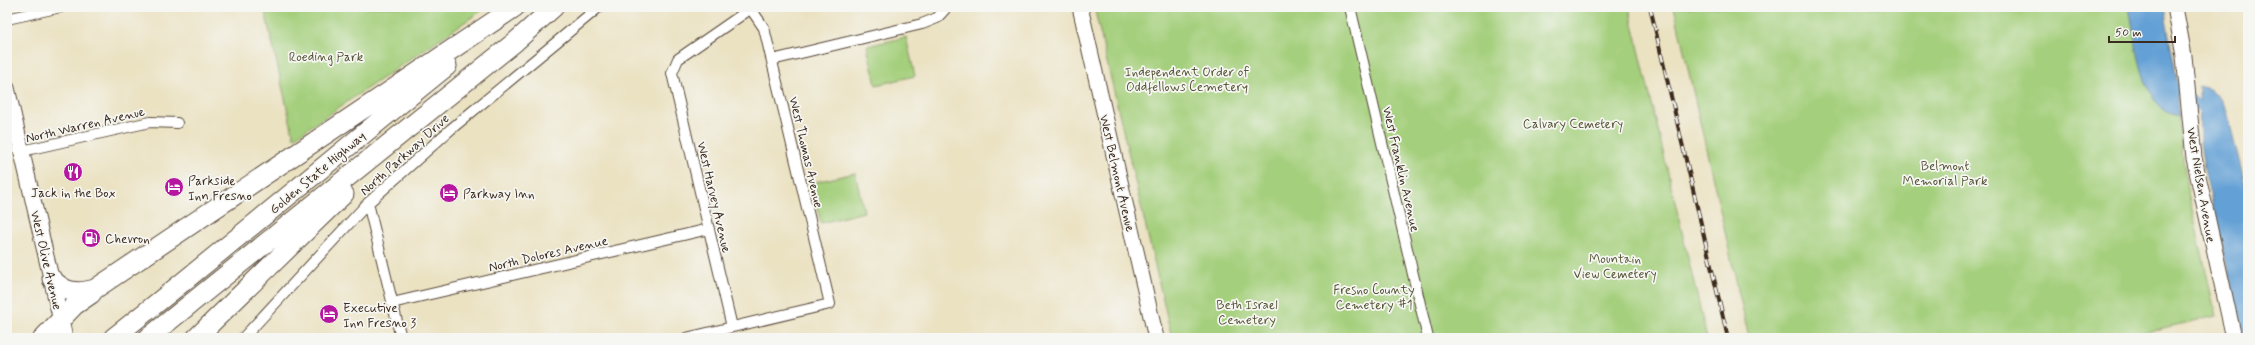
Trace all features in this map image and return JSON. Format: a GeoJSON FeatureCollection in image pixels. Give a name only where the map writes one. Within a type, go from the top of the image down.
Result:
{"type":"FeatureCollection","features":[{"type":"Feature","properties":{"kind":"highway"},"geometry":{"type":"LineString","coordinates":[[43,338],[75,305],[95,289],[515,7]]}},
{"type":"Feature","properties":{"kind":"highway","name":"Golden State Highway"},"geometry":{"type":"LineString","coordinates":[[113,338],[203,268],[352,142],[522,7]]}},
{"type":"Feature","properties":{"kind":"highway","name":"Golden State Highway"},"geometry":{"type":"LineString","coordinates":[[148,338],[515,42],[554,7]]}},
{"type":"Feature","properties":{"kind":"highway"},"geometry":{"type":"LineString","coordinates":[[515,42],[566,7]]}},
{"type":"Feature","properties":{"kind":"highway"},"geometry":{"type":"LineString","coordinates":[[196,338],[299,236],[385,159],[395,138]]}},
{"type":"Feature","properties":{"kind":"highway"},"geometry":{"type":"LineString","coordinates":[[52,280],[69,291],[84,292],[95,289]]}},
{"type":"Feature","properties":{"kind":"main road","name":"West Belmont Avenue"},"geometry":{"type":"LineString","coordinates":[[1080,7],[1156,338]]}},
{"type":"Feature","properties":{"kind":"main road","name":"West Nielsen Avenue"},"geometry":{"type":"LineString","coordinates":[[2175,7],[2186,75],[2201,194],[2234,338]]}},
{"type":"Feature","properties":{"kind":"main road","name":"West Olive Avenue"},"geometry":{"type":"LineString","coordinates":[[7,88],[65,338]]}},
{"type":"Feature","properties":{"kind":"street"},"geometry":{"type":"LineString","coordinates":[[7,19],[61,7]]}},
{"type":"Feature","properties":{"kind":"street","name":"North Parkway Drive"},"geometry":{"type":"LineString","coordinates":[[243,338],[368,203],[451,129],[598,7]]}},
{"type":"Feature","properties":{"kind":"street"},"geometry":{"type":"LineString","coordinates":[[772,60],[922,24],[937,18],[947,7]]}},
{"type":"Feature","properties":{"kind":"street","name":"West Franklin Avenue"},"geometry":{"type":"LineString","coordinates":[[1350,7],[1428,338]]}},
{"type":"Feature","properties":{"kind":"street","name":"West Thomas Avenue"},"geometry":{"type":"LineString","coordinates":[[732,327],[830,304],[764,28],[752,8]]}},
{"type":"Feature","properties":{"kind":"street","name":"West Harvey Avenue"},"geometry":{"type":"LineString","coordinates":[[732,327],[672,73],[678,59],[752,8]]}},
{"type":"Feature","properties":{"kind":"street","name":"North Warren Avenue"},"geometry":{"type":"LineString","coordinates":[[22,151],[150,122],[177,123]]}},
{"type":"Feature","properties":{"kind":"street"},"geometry":{"type":"LineString","coordinates":[[368,203],[401,338]]}},
{"type":"Feature","properties":{"kind":"street","name":"North Dolores Avenue"},"geometry":{"type":"LineString","coordinates":[[392,303],[709,229]]}},
{"type":"Feature","properties":{"kind":"street"},"geometry":{"type":"LineString","coordinates":[[686,338],[732,327]]}},
{"type":"Feature","properties":{"kind":"green space","name":"Roeding Park"},"geometry":{"type":"Polygon","coordinates":[[[264,7],[487,7],[294,138],[264,7]]]}},
{"type":"Feature","properties":{"kind":"green space"},"geometry":{"type":"Polygon","coordinates":[[[1094,7],[1629,7],[1707,338],[1172,338],[1094,7]]]}},
{"type":"Feature","properties":{"kind":"green space","name":"Belmont Memorial Park"},"geometry":{"type":"Polygon","coordinates":[[[1674,7],[2129,7],[2139,59],[2147,85],[2161,108],[2178,116],[2186,183],[2216,316],[2119,338],[1749,338],[1674,7]]]}},
{"type":"Feature","properties":{"kind":"green space"},"geometry":{"type":"Polygon","coordinates":[[[906,37],[915,76],[876,85],[867,46],[906,37]]]}},
{"type":"Feature","properties":{"kind":"green space"},"geometry":{"type":"Polygon","coordinates":[[[855,173],[864,212],[821,223],[811,183],[855,173]]]}},
{"type":"Feature","properties":{"kind":"water"},"geometry":{"type":"Polygon","coordinates":[[[2129,7],[2164,7],[2176,75],[2178,116],[2159,106],[2147,85],[2139,59],[2129,7]]]}},
{"type":"Feature","properties":{"kind":"water"},"geometry":{"type":"Polygon","coordinates":[[[2199,86],[2218,95],[2227,112],[2248,196],[2248,338],[2244,338],[2204,169],[2200,143],[2199,86]]]}},
{"type":"Feature","properties":{"kind":"waterway"},"geometry":{"type":"LineString","coordinates":[[2169,81],[2209,116]]}},
{"type":"Feature","properties":{"kind":"railway"},"geometry":{"type":"LineString","coordinates":[[1650,7],[1728,338]]}},
{"type":"Feature","properties":{"kind":"place","name":"Jack in the Box"},"geometry":{"type":"Point","coordinates":[73,172]}},
{"type":"Feature","properties":{"kind":"place","name":"Parkside Inn Fresno"},"geometry":{"type":"Point","coordinates":[174,187]}},
{"type":"Feature","properties":{"kind":"place","name":"Parkway Inn"},"geometry":{"type":"Point","coordinates":[449,193]}},
{"type":"Feature","properties":{"kind":"place","name":"Chevron"},"geometry":{"type":"Point","coordinates":[91,238]}},
{"type":"Feature","properties":{"kind":"place","name":"Executive Inn Fresno 3"},"geometry":{"type":"Point","coordinates":[329,314]}},
{"type":"Feature","properties":{"kind":"park label","name":"Independent Order of Oddfellows Cemetery"},"geometry":{"type":"Point","coordinates":[1187,78]}},
{"type":"Feature","properties":{"kind":"park label","name":"Calvary Cemetery"},"geometry":{"type":"Point","coordinates":[1573,123]}},
{"type":"Feature","properties":{"kind":"park label","name":"Mountain View Cemetery"},"geometry":{"type":"Point","coordinates":[1615,266]}},
{"type":"Feature","properties":{"kind":"park label","name":"Fresno County Cemetery #1"},"geometry":{"type":"Point","coordinates":[1374,296]}},
{"type":"Feature","properties":{"kind":"park label","name":"Beth Israel Cemetery"},"geometry":{"type":"Point","coordinates":[1247,312]}}]}
